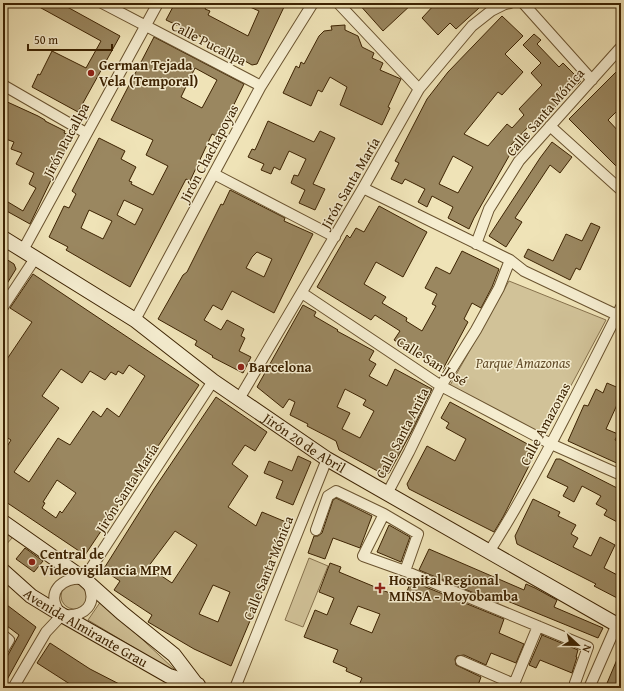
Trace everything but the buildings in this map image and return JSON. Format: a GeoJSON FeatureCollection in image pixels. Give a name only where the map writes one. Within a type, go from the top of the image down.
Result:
{"type":"FeatureCollection","features":[{"type":"Feature","properties":{"kind":"main road","name":"Jirón 20 de Abril"},"geometry":{"type":"LineString","coordinates":[[3,238],[36,257],[135,320],[213,382],[327,459],[388,492],[489,552],[620,624]]}},
{"type":"Feature","properties":{"kind":"main road","name":"Avenida Almirante Grau"},"geometry":{"type":"LineString","coordinates":[[3,522],[84,579],[122,613],[174,655],[201,686]]}},
{"type":"Feature","properties":{"kind":"main road","name":"Avenida Almirante Grau"},"geometry":{"type":"LineString","coordinates":[[3,571],[31,596],[62,615],[169,676],[201,686]]}},
{"type":"Feature","properties":{"kind":"street","name":"Calle Pucallpa"},"geometry":{"type":"LineString","coordinates":[[102,3],[261,86]]}},
{"type":"Feature","properties":{"kind":"street","name":"Jirón Pucallpa"},"geometry":{"type":"LineString","coordinates":[[23,250],[86,132],[158,3]]}},
{"type":"Feature","properties":{"kind":"street","name":"Jirón Chachapoyas"},"geometry":{"type":"LineString","coordinates":[[135,320],[261,86],[313,3]]}},
{"type":"Feature","properties":{"kind":"street"},"geometry":{"type":"LineString","coordinates":[[338,3],[420,89]]}},
{"type":"Feature","properties":{"kind":"street","name":"Jirón Santa María"},"geometry":{"type":"LineString","coordinates":[[239,399],[335,237],[420,89],[472,26],[491,11],[510,3]]}},
{"type":"Feature","properties":{"kind":"street"},"geometry":{"type":"LineString","coordinates":[[523,3],[592,80]]}},
{"type":"Feature","properties":{"kind":"street","name":"Calle Santa Mónica"},"geometry":{"type":"LineString","coordinates":[[476,244],[489,209],[519,161],[621,47]]}},
{"type":"Feature","properties":{"kind":"street"},"geometry":{"type":"LineString","coordinates":[[3,85],[86,132]]}},
{"type":"Feature","properties":{"kind":"street"},"geometry":{"type":"LineString","coordinates":[[550,126],[621,190]]}},
{"type":"Feature","properties":{"kind":"street"},"geometry":{"type":"LineString","coordinates":[[214,174],[335,237]]}},
{"type":"Feature","properties":{"kind":"street"},"geometry":{"type":"LineString","coordinates":[[363,188],[510,260],[524,271],[619,311]]}},
{"type":"Feature","properties":{"kind":"street"},"geometry":{"type":"LineString","coordinates":[[3,307],[36,257]]}},
{"type":"Feature","properties":{"kind":"street","name":"Calle Santa Anita"},"geometry":{"type":"LineString","coordinates":[[388,492],[441,386],[480,323],[499,288],[510,260]]}},
{"type":"Feature","properties":{"kind":"street","name":"Calle San José"},"geometry":{"type":"LineString","coordinates":[[302,292],[441,386],[551,444],[621,475]]}},
{"type":"Feature","properties":{"kind":"street","name":"Calle Amazonas"},"geometry":{"type":"LineString","coordinates":[[489,552],[551,444],[619,311]]}},
{"type":"Feature","properties":{"kind":"street","name":"Jirón Santa María"},"geometry":{"type":"LineString","coordinates":[[84,579],[213,382]]}},
{"type":"Feature","properties":{"kind":"street","name":"Calle Santa Mónica"},"geometry":{"type":"LineString","coordinates":[[235,688],[327,459]]}},
{"type":"Feature","properties":{"kind":"street"},"geometry":{"type":"LineString","coordinates":[[316,530],[328,496],[336,491],[384,514],[418,534],[404,571]]}},
{"type":"Feature","properties":{"kind":"street"},"geometry":{"type":"LineString","coordinates":[[384,514],[363,556],[404,571],[588,646],[575,683]]}},
{"type":"Feature","properties":{"kind":"street"},"geometry":{"type":"LineString","coordinates":[[70,579],[84,579],[90,588],[91,603],[79,614],[70,616],[62,615],[55,604],[53,597],[59,585],[70,579]]}},
{"type":"Feature","properties":{"kind":"street"},"geometry":{"type":"LineString","coordinates":[[13,688],[46,632],[62,615]]}},
{"type":"Feature","properties":{"kind":"street"},"geometry":{"type":"LineString","coordinates":[[589,688],[620,624]]}},
{"type":"Feature","properties":{"kind":"street"},"geometry":{"type":"LineString","coordinates":[[461,661],[514,684],[538,626]]}},
{"type":"Feature","properties":{"kind":"street"},"geometry":{"type":"LineString","coordinates":[[3,635],[8,640],[3,650]]}},
{"type":"Feature","properties":{"kind":"green space","name":"Parque Amazonas"},"geometry":{"type":"Polygon","coordinates":[[[509,281],[606,320],[543,438],[448,389],[509,281]]]}},
{"type":"Feature","properties":{"kind":"green space"},"geometry":{"type":"Polygon","coordinates":[[[3,530],[13,537],[3,548],[3,530]]]}},
{"type":"Feature","properties":{"kind":"green space"},"geometry":{"type":"Polygon","coordinates":[[[309,558],[328,566],[303,627],[285,620],[309,558]]]}},
{"type":"Feature","properties":{"kind":"green space"},"geometry":{"type":"Polygon","coordinates":[[[74,583],[83,587],[87,596],[83,605],[74,609],[65,605],[61,596],[65,587],[74,583]]]}},
{"type":"Feature","properties":{"kind":"green space"},"geometry":{"type":"Polygon","coordinates":[[[101,601],[174,669],[173,671],[88,620],[101,601]]]}},
{"type":"Feature","properties":{"kind":"place","name":"German Tejada Vela (Temporal)"},"geometry":{"type":"Point","coordinates":[91,73]}},
{"type":"Feature","properties":{"kind":"place","name":"Barcelona"},"geometry":{"type":"Point","coordinates":[241,367]}},
{"type":"Feature","properties":{"kind":"place","name":"Central de Videovigilancia MPM"},"geometry":{"type":"Point","coordinates":[32,562]}},
{"type":"Feature","properties":{"kind":"place","name":"Hospital Regional MINSA - Moyobamba"},"geometry":{"type":"Point","coordinates":[380,588]}}]}
